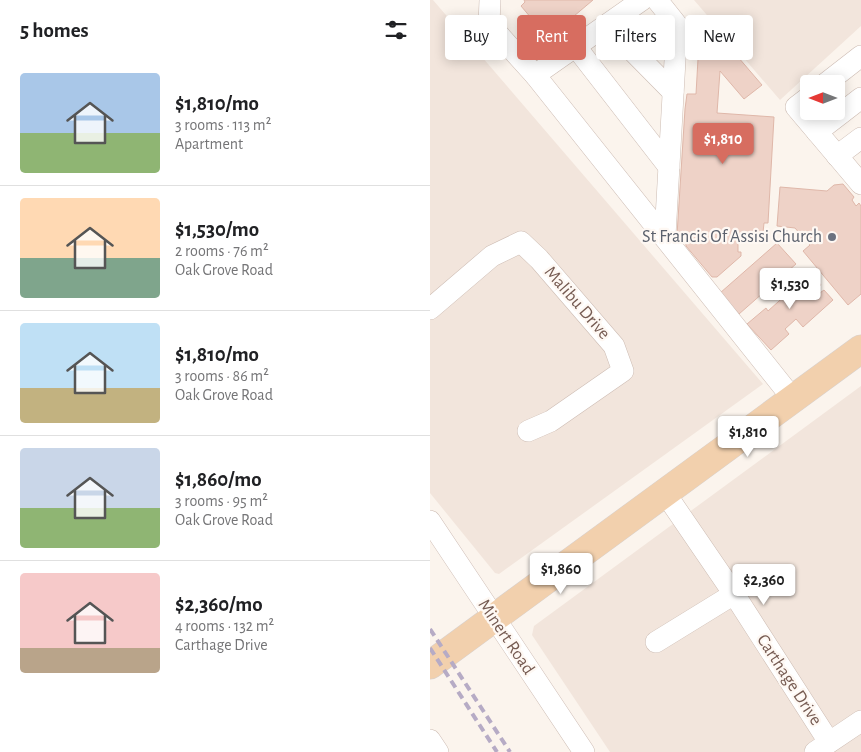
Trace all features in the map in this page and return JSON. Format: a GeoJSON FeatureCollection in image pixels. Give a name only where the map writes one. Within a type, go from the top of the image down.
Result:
{"type":"FeatureCollection","features":[{"type":"Feature","properties":{"kind":"main road"},"geometry":{"type":"LineString","coordinates":[[430,665],[861,349]]}},
{"type":"Feature","properties":{"kind":"street"},"geometry":{"type":"LineString","coordinates":[[490,0],[489,24],[536,76],[793,399]]}},
{"type":"Feature","properties":{"kind":"street"},"geometry":{"type":"LineString","coordinates":[[620,15],[642,0]]}},
{"type":"Feature","properties":{"kind":"street"},"geometry":{"type":"LineString","coordinates":[[657,0],[678,25],[665,236]]}},
{"type":"Feature","properties":{"kind":"street"},"geometry":{"type":"LineString","coordinates":[[837,75],[861,56]]}},
{"type":"Feature","properties":{"kind":"street"},"geometry":{"type":"LineString","coordinates":[[536,76],[558,60]]}},
{"type":"Feature","properties":{"kind":"street"},"geometry":{"type":"LineString","coordinates":[[586,60],[669,167]]}},
{"type":"Feature","properties":{"kind":"street"},"geometry":{"type":"LineString","coordinates":[[642,60],[673,92]]}},
{"type":"Feature","properties":{"kind":"street"},"geometry":{"type":"LineString","coordinates":[[817,132],[861,98]]}},
{"type":"Feature","properties":{"kind":"street"},"geometry":{"type":"LineString","coordinates":[[807,120],[860,182]]}},
{"type":"Feature","properties":{"kind":"street"},"geometry":{"type":"LineString","coordinates":[[837,156],[861,138]]}},
{"type":"Feature","properties":{"kind":"street","name":"Malibu Drive"},"geometry":{"type":"LineString","coordinates":[[430,309],[492,256],[521,242],[539,259],[614,346],[623,372],[551,421],[528,431]]}},
{"type":"Feature","properties":{"kind":"street","name":"Carthage Drive"},"geometry":{"type":"LineString","coordinates":[[665,493],[734,594],[822,747]]}},
{"type":"Feature","properties":{"kind":"street","name":"Minert Road"},"geometry":{"type":"LineString","coordinates":[[430,521],[584,752]]}},
{"type":"Feature","properties":{"kind":"street"},"geometry":{"type":"LineString","coordinates":[[656,642],[734,594]]}},
{"type":"Feature","properties":{"kind":"street"},"geometry":{"type":"LineString","coordinates":[[822,747],[861,721]]}},
{"type":"Feature","properties":{"kind":"street"},"geometry":{"type":"LineString","coordinates":[[430,740],[438,752]]}},
{"type":"Feature","properties":{"kind":"shaded area"},"geometry":{"type":"Polygon","coordinates":[[[430,0],[433,0],[446,15],[445,60],[485,60],[763,384],[499,574],[495,573],[430,493],[430,0]]]}},
{"type":"Feature","properties":{"kind":"shaded area"},"geometry":{"type":"Polygon","coordinates":[[[694,0],[861,0],[861,26],[807,75],[800,75],[800,82],[780,100],[746,60],[753,60],[753,15],[707,15],[694,0]]]}},
{"type":"Feature","properties":{"kind":"shaded area"},"geometry":{"type":"Polygon","coordinates":[[[861,386],[861,752],[610,752],[532,635],[534,626],[861,386]]]}},
{"type":"Feature","properties":{"kind":"building"},"geometry":{"type":"Polygon","coordinates":[[[524,0],[593,0],[575,15],[529,15],[521,6],[525,2],[524,0]]]}},
{"type":"Feature","properties":{"kind":"building"},"geometry":{"type":"Polygon","coordinates":[[[698,60],[741,60],[762,85],[744,99],[720,71],[717,113],[774,117],[768,223],[764,223],[762,242],[738,241],[738,252],[741,252],[741,256],[717,277],[712,277],[686,246],[686,236],[677,235],[687,94],[696,94],[698,60]]]}},
{"type":"Feature","properties":{"kind":"building","name":"St Francis Of Assisi Church"},"geometry":{"type":"Polygon","coordinates":[[[843,184],[854,197],[852,200],[856,206],[859,203],[861,206],[861,294],[848,305],[803,251],[810,245],[795,228],[777,226],[780,187],[827,191],[834,185],[843,184]]]}},
{"type":"Feature","properties":{"kind":"building"},"geometry":{"type":"Polygon","coordinates":[[[777,243],[796,264],[739,314],[720,293],[777,243]]]}},
{"type":"Feature","properties":{"kind":"building"},"geometry":{"type":"Polygon","coordinates":[[[811,273],[821,285],[814,291],[817,295],[824,290],[833,300],[803,327],[796,319],[785,329],[789,334],[771,350],[747,324],[766,308],[768,311],[789,292],[782,284],[792,275],[799,284],[811,273]]]}},
{"type":"Feature","properties":{"kind":"railway"},"geometry":{"type":"LineString","coordinates":[[430,629],[510,752]]}},
{"type":"Feature","properties":{"kind":"railway"},"geometry":{"type":"LineString","coordinates":[[430,648],[497,752]]}},
{"type":"Feature","properties":{"kind":"place","name":"St Francis Of Assisi Church"},"geometry":{"type":"Point","coordinates":[832,237]}}]}
